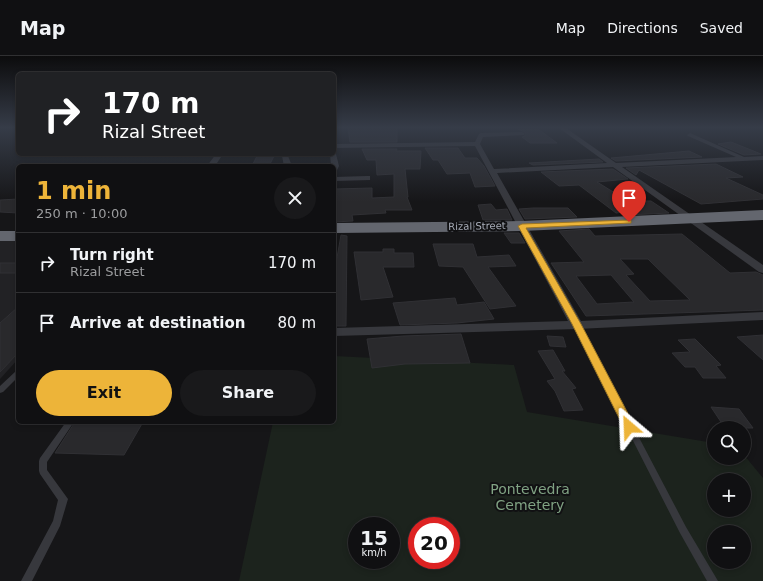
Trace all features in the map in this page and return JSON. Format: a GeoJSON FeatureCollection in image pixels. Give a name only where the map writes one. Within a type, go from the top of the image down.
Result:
{"type":"FeatureCollection","features":[{"type":"Feature","properties":{"kind":"highway","name":"Rizal Street"},"geometry":{"type":"LineString","coordinates":[[336,228],[522,226],[763,215]]}},
{"type":"Feature","properties":{"kind":"highway"},"geometry":{"type":"LineString","coordinates":[[0,236],[16,236]]}},
{"type":"Feature","properties":{"kind":"street"},"geometry":{"type":"LineString","coordinates":[[482,152],[577,324]]}},
{"type":"Feature","properties":{"kind":"street"},"geometry":{"type":"LineString","coordinates":[[597,152],[763,270]]}},
{"type":"Feature","properties":{"kind":"street"},"geometry":{"type":"LineString","coordinates":[[731,152],[763,167]]}},
{"type":"Feature","properties":{"kind":"street"},"geometry":{"type":"LineString","coordinates":[[285,156],[287,164]]}},
{"type":"Feature","properties":{"kind":"street"},"geometry":{"type":"LineString","coordinates":[[492,171],[763,158]]}},
{"type":"Feature","properties":{"kind":"street"},"geometry":{"type":"LineString","coordinates":[[336,179],[366,178]]}},
{"type":"Feature","properties":{"kind":"street"},"geometry":{"type":"LineString","coordinates":[[336,332],[763,316]]}},
{"type":"Feature","properties":{"kind":"lane"},"geometry":{"type":"LineString","coordinates":[[577,324],[683,530],[713,581]]}},
{"type":"Feature","properties":{"kind":"lane"},"geometry":{"type":"LineString","coordinates":[[0,390],[16,375]]}},
{"type":"Feature","properties":{"kind":"lane"},"geometry":{"type":"LineString","coordinates":[[26,581],[57,523],[63,499],[43,471],[43,461],[69,424]]}},
{"type":"Feature","properties":{"kind":"shaded area"},"geometry":{"type":"Polygon","coordinates":[[[0,241],[16,241],[16,361],[0,379],[0,241]]]}},
{"type":"Feature","properties":{"kind":"green space","name":"Pontevedra Cemetery"},"geometry":{"type":"Polygon","coordinates":[[[336,356],[514,365],[527,412],[707,442],[707,465],[751,465],[751,463],[763,478],[763,581],[239,581],[273,424],[336,424],[336,356]]]}},
{"type":"Feature","properties":{"kind":"building"},"geometry":{"type":"Polygon","coordinates":[[[364,152],[421,152],[420,169],[405,169],[407,197],[412,210],[385,210],[386,213],[352,215],[353,221],[336,222],[336,189],[372,188],[372,198],[394,197],[394,174],[377,175],[376,160],[367,160],[364,152]]]}},
{"type":"Feature","properties":{"kind":"building"},"geometry":{"type":"Polygon","coordinates":[[[428,152],[461,152],[465,158],[477,158],[484,166],[495,186],[475,187],[470,173],[447,174],[438,160],[433,160],[428,152]]]}},
{"type":"Feature","properties":{"kind":"building"},"geometry":{"type":"Polygon","coordinates":[[[672,152],[692,152],[702,157],[616,161],[611,158],[672,152]]]}},
{"type":"Feature","properties":{"kind":"building"},"geometry":{"type":"Polygon","coordinates":[[[738,152],[757,152],[761,154],[744,155],[738,152]]]}},
{"type":"Feature","properties":{"kind":"building"},"geometry":{"type":"Polygon","coordinates":[[[257,156],[274,156],[270,164],[253,164],[257,156]]]}},
{"type":"Feature","properties":{"kind":"building"},"geometry":{"type":"Polygon","coordinates":[[[599,159],[603,162],[533,165],[529,163],[599,159]]]}},
{"type":"Feature","properties":{"kind":"building"},"geometry":{"type":"Polygon","coordinates":[[[716,164],[743,177],[726,178],[763,195],[763,199],[701,204],[639,170],[636,175],[626,168],[716,164]]]}},
{"type":"Feature","properties":{"kind":"building"},"geometry":{"type":"Polygon","coordinates":[[[613,169],[628,179],[597,182],[628,201],[651,201],[669,213],[627,215],[624,212],[616,213],[579,185],[559,186],[541,172],[613,169]]]}},
{"type":"Feature","properties":{"kind":"building"},"geometry":{"type":"Polygon","coordinates":[[[16,199],[16,213],[0,212],[0,200],[16,199]]]}},
{"type":"Feature","properties":{"kind":"building"},"geometry":{"type":"Polygon","coordinates":[[[491,204],[496,210],[507,209],[512,220],[483,220],[478,205],[491,204]]]}},
{"type":"Feature","properties":{"kind":"building"},"geometry":{"type":"Polygon","coordinates":[[[568,208],[577,217],[525,219],[519,209],[568,208]]]}},
{"type":"Feature","properties":{"kind":"building"},"geometry":{"type":"Polygon","coordinates":[[[589,229],[595,236],[682,234],[730,273],[756,272],[763,275],[763,310],[586,316],[551,263],[584,262],[559,231],[589,229]],[[620,259],[634,274],[626,275],[650,301],[690,300],[648,259],[620,259]],[[611,275],[576,276],[597,304],[634,302],[611,275]]]}},
{"type":"Feature","properties":{"kind":"building"},"geometry":{"type":"Polygon","coordinates":[[[504,233],[519,233],[525,243],[511,243],[504,233]]]}},
{"type":"Feature","properties":{"kind":"building"},"geometry":{"type":"Polygon","coordinates":[[[341,235],[347,236],[346,326],[336,326],[336,263],[341,235]]]}},
{"type":"Feature","properties":{"kind":"building"},"geometry":{"type":"Polygon","coordinates":[[[433,244],[473,244],[477,257],[509,255],[516,266],[488,267],[516,306],[490,309],[463,267],[439,266],[433,244]]]}},
{"type":"Feature","properties":{"kind":"building"},"geometry":{"type":"Polygon","coordinates":[[[383,249],[394,249],[394,253],[413,253],[414,267],[383,267],[393,297],[361,300],[354,252],[383,252],[383,249]]]}},
{"type":"Feature","properties":{"kind":"building"},"geometry":{"type":"Polygon","coordinates":[[[0,263],[16,263],[16,273],[0,273],[0,263]]]}},
{"type":"Feature","properties":{"kind":"building"},"geometry":{"type":"Polygon","coordinates":[[[455,298],[457,305],[484,302],[494,319],[457,323],[400,325],[393,303],[455,298]]]}},
{"type":"Feature","properties":{"kind":"building"},"geometry":{"type":"Polygon","coordinates":[[[16,309],[16,355],[0,372],[0,323],[16,309]]]}},
{"type":"Feature","properties":{"kind":"building"},"geometry":{"type":"Polygon","coordinates":[[[461,334],[470,363],[405,364],[372,368],[367,339],[461,334]]]}},
{"type":"Feature","properties":{"kind":"building"},"geometry":{"type":"Polygon","coordinates":[[[763,335],[763,360],[737,337],[763,335]]]}},
{"type":"Feature","properties":{"kind":"building"},"geometry":{"type":"Polygon","coordinates":[[[547,336],[563,337],[566,347],[550,346],[547,336]]]}},
{"type":"Feature","properties":{"kind":"building"},"geometry":{"type":"Polygon","coordinates":[[[695,339],[721,365],[716,366],[726,378],[703,378],[695,367],[685,367],[672,353],[690,352],[678,340],[695,339]]]}},
{"type":"Feature","properties":{"kind":"building"},"geometry":{"type":"Polygon","coordinates":[[[553,350],[565,371],[562,371],[576,388],[572,389],[583,410],[564,411],[555,391],[547,381],[555,379],[538,351],[553,350]]]}},
{"type":"Feature","properties":{"kind":"building"},"geometry":{"type":"Polygon","coordinates":[[[711,407],[739,409],[748,421],[720,421],[711,407]]]}},
{"type":"Feature","properties":{"kind":"building"},"geometry":{"type":"Polygon","coordinates":[[[74,424],[142,424],[124,455],[55,453],[74,424]]]}},
{"type":"Feature","properties":{"kind":"route"},"geometry":{"type":"LineString","coordinates":[[629,222],[522,226],[577,324],[629,427]]}}]}
